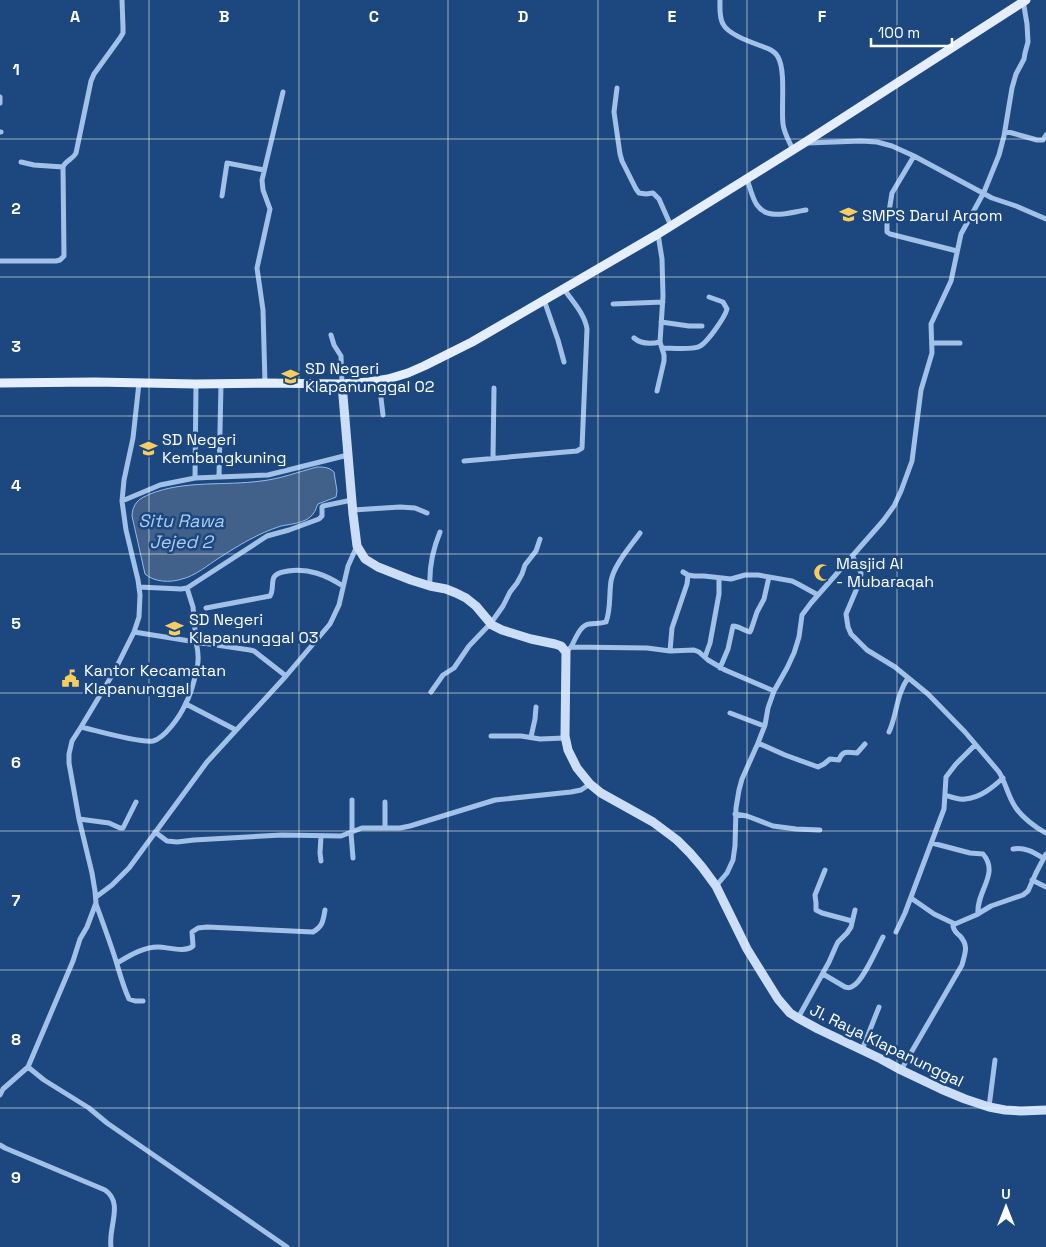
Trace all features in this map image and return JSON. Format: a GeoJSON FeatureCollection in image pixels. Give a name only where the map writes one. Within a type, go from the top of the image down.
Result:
{"type":"FeatureCollection","features":[{"type":"Feature","properties":{"kind":"main road"},"geometry":{"type":"LineString","coordinates":[[0,383],[355,384],[398,376],[424,366],[472,342],[658,234],[804,143],[1024,1]]}},
{"type":"Feature","properties":{"kind":"street"},"geometry":{"type":"LineString","coordinates":[[0,261],[56,261],[63,258],[65,252],[63,167],[76,152],[94,74],[123,32],[122,0]]}},
{"type":"Feature","properties":{"kind":"street"},"geometry":{"type":"LineString","coordinates":[[720,0],[720,14],[723,26],[734,35],[769,49],[778,57],[782,74],[782,117],[784,130],[792,150]]}},
{"type":"Feature","properties":{"kind":"street"},"geometry":{"type":"LineString","coordinates":[[716,886],[727,873],[733,860],[735,814],[742,779],[758,744],[774,691],[794,653],[799,638],[802,615],[883,521],[902,491],[912,461],[921,390],[931,358],[932,324],[948,288],[961,234],[984,192],[999,156],[1012,88],[1016,74],[1024,59],[1027,46],[1027,24],[1024,1]]}},
{"type":"Feature","properties":{"kind":"street"},"geometry":{"type":"LineString","coordinates":[[617,88],[614,112],[622,161],[639,193],[653,193],[659,199],[671,226]]}},
{"type":"Feature","properties":{"kind":"street"},"geometry":{"type":"LineString","coordinates":[[265,383],[263,310],[257,268],[270,209],[262,180],[283,92]]}},
{"type":"Feature","properties":{"kind":"street"},"geometry":{"type":"LineString","coordinates":[[0,97],[0,103]]}},
{"type":"Feature","properties":{"kind":"street"},"geometry":{"type":"LineString","coordinates":[[1005,131],[1037,140],[1043,140],[1046,135]]}},
{"type":"Feature","properties":{"kind":"street"},"geometry":{"type":"LineString","coordinates":[[804,143],[843,141],[872,142],[892,146],[984,192],[992,198],[1046,219]]}},
{"type":"Feature","properties":{"kind":"street"},"geometry":{"type":"LineString","coordinates":[[914,156],[892,193],[887,232],[957,251]]}},
{"type":"Feature","properties":{"kind":"street"},"geometry":{"type":"LineString","coordinates":[[21,162],[63,167]]}},
{"type":"Feature","properties":{"kind":"street"},"geometry":{"type":"LineString","coordinates":[[222,196],[227,163],[264,170]]}},
{"type":"Feature","properties":{"kind":"street"},"geometry":{"type":"LineString","coordinates":[[747,179],[756,204],[764,211],[778,214],[806,210]]}},
{"type":"Feature","properties":{"kind":"street"},"geometry":{"type":"LineString","coordinates":[[657,391],[664,361],[661,345],[662,259],[658,234]]}},
{"type":"Feature","properties":{"kind":"street"},"geometry":{"type":"LineString","coordinates":[[464,461],[577,451],[582,448],[587,324],[564,289]]}},
{"type":"Feature","properties":{"kind":"street"},"geometry":{"type":"LineString","coordinates":[[634,338],[644,343],[699,347],[724,317],[727,309],[723,302],[709,297]]}},
{"type":"Feature","properties":{"kind":"street"},"geometry":{"type":"LineString","coordinates":[[544,300],[564,362]]}},
{"type":"Feature","properties":{"kind":"street"},"geometry":{"type":"LineString","coordinates":[[612,304],[663,302]]}},
{"type":"Feature","properties":{"kind":"street"},"geometry":{"type":"LineString","coordinates":[[661,322],[702,326]]}},
{"type":"Feature","properties":{"kind":"street"},"geometry":{"type":"LineString","coordinates":[[331,335],[334,345],[341,356],[357,546],[365,559],[378,567],[430,586],[446,589],[466,598],[476,606],[491,624],[512,634],[568,649],[647,648],[670,651],[694,650],[720,668],[774,691]]}},
{"type":"Feature","properties":{"kind":"street"},"geometry":{"type":"LineString","coordinates":[[932,343],[960,343]]}},
{"type":"Feature","properties":{"kind":"street"},"geometry":{"type":"LineString","coordinates":[[379,381],[383,415]]}},
{"type":"Feature","properties":{"kind":"street"},"geometry":{"type":"LineString","coordinates":[[139,383],[133,438],[124,480],[122,501],[126,530],[139,587],[141,607],[134,632],[114,672],[72,741],[69,763],[96,900],[117,962],[122,985],[129,998],[135,1001],[143,1001]]}},
{"type":"Feature","properties":{"kind":"street"},"geometry":{"type":"LineString","coordinates":[[195,478],[196,384]]}},
{"type":"Feature","properties":{"kind":"street"},"geometry":{"type":"LineString","coordinates":[[218,477],[221,384]]}},
{"type":"Feature","properties":{"kind":"street"},"geometry":{"type":"LineString","coordinates":[[492,458],[494,388]]}},
{"type":"Feature","properties":{"kind":"street"},"geometry":{"type":"LineString","coordinates":[[122,501],[160,485],[195,478],[268,475],[348,455]]}},
{"type":"Feature","properties":{"kind":"street"},"geometry":{"type":"LineString","coordinates":[[139,587],[187,588],[267,536],[319,519],[322,516],[323,506],[352,500]]}},
{"type":"Feature","properties":{"kind":"street"},"geometry":{"type":"LineString","coordinates":[[353,510],[400,507],[415,508],[427,513]]}},
{"type":"Feature","properties":{"kind":"street"},"geometry":{"type":"LineString","coordinates":[[430,586],[433,550],[440,532]]}},
{"type":"Feature","properties":{"kind":"street"},"geometry":{"type":"LineString","coordinates":[[568,649],[584,626],[606,622],[612,576],[640,533]]}},
{"type":"Feature","properties":{"kind":"street"},"geometry":{"type":"LineString","coordinates":[[431,692],[444,675],[454,668],[469,646],[491,624],[517,583],[525,564],[533,556],[540,539]]}},
{"type":"Feature","properties":{"kind":"street"},"geometry":{"type":"LineString","coordinates":[[0,1095],[3,1089],[28,1067],[87,927],[96,900],[129,868],[207,762],[286,676],[330,624],[339,605],[348,566],[357,546]]}},
{"type":"Feature","properties":{"kind":"street"},"geometry":{"type":"LineString","coordinates":[[853,557],[861,573],[860,581],[846,614],[851,634],[867,650],[895,667],[928,694],[954,720],[994,765],[1003,778],[1016,808],[1035,826],[1046,833]]}},
{"type":"Feature","properties":{"kind":"street"},"geometry":{"type":"LineString","coordinates":[[206,608],[270,596],[274,577],[282,572],[304,570],[318,573],[343,586]]}},
{"type":"Feature","properties":{"kind":"street"},"geometry":{"type":"LineString","coordinates":[[670,651],[672,628],[687,584],[685,574],[731,579],[749,574],[769,577],[792,581],[818,595]]}},
{"type":"Feature","properties":{"kind":"street"},"geometry":{"type":"LineString","coordinates":[[720,668],[728,649],[733,626],[737,626],[747,632],[752,630],[757,612],[764,599],[769,577]]}},
{"type":"Feature","properties":{"kind":"street"},"geometry":{"type":"LineString","coordinates":[[706,657],[720,594],[719,578]]}},
{"type":"Feature","properties":{"kind":"street"},"geometry":{"type":"LineString","coordinates":[[81,727],[147,741],[161,737],[172,725],[186,704],[198,667],[193,607],[187,588]]}},
{"type":"Feature","properties":{"kind":"street"},"geometry":{"type":"LineString","coordinates":[[134,632],[254,651],[286,676]]}},
{"type":"Feature","properties":{"kind":"street","name":"Jl. Raya Klapanunggal"},"geometry":{"type":"LineString","coordinates":[[568,649],[566,743],[582,776],[601,793],[653,822],[677,840],[702,867],[716,886],[747,949],[778,999],[790,1013],[901,1070],[949,1092],[989,1107],[1005,1110],[1046,1110]]}},
{"type":"Feature","properties":{"kind":"street"},"geometry":{"type":"LineString","coordinates":[[889,732],[902,687],[908,678]]}},
{"type":"Feature","properties":{"kind":"street"},"geometry":{"type":"LineString","coordinates":[[186,704],[236,730]]}},
{"type":"Feature","properties":{"kind":"street"},"geometry":{"type":"LineString","coordinates":[[531,737],[536,719],[536,707]]}},
{"type":"Feature","properties":{"kind":"street"},"geometry":{"type":"LineString","coordinates":[[730,713],[764,726]]}},
{"type":"Feature","properties":{"kind":"street"},"geometry":{"type":"LineString","coordinates":[[491,736],[520,736],[540,739],[566,738]]}},
{"type":"Feature","properties":{"kind":"street"},"geometry":{"type":"LineString","coordinates":[[758,744],[818,767],[830,759],[839,760],[843,752],[857,753],[865,744]]}},
{"type":"Feature","properties":{"kind":"street"},"geometry":{"type":"LineString","coordinates":[[896,932],[911,898],[944,809],[947,774],[975,745]]}},
{"type":"Feature","properties":{"kind":"street"},"geometry":{"type":"LineString","coordinates":[[945,795],[964,799],[977,796],[986,792],[1003,778]]}},
{"type":"Feature","properties":{"kind":"street"},"geometry":{"type":"LineString","coordinates":[[155,832],[167,841],[177,842],[300,834],[341,836],[362,828],[404,828],[495,800],[571,792],[582,790],[590,784]]}},
{"type":"Feature","properties":{"kind":"street"},"geometry":{"type":"LineString","coordinates":[[352,800],[352,858]]}},
{"type":"Feature","properties":{"kind":"street"},"geometry":{"type":"LineString","coordinates":[[79,818],[109,823],[122,828],[136,802]]}},
{"type":"Feature","properties":{"kind":"street"},"geometry":{"type":"LineString","coordinates":[[385,802],[385,828]]}},
{"type":"Feature","properties":{"kind":"street"},"geometry":{"type":"LineString","coordinates":[[735,814],[747,816],[773,826],[820,830]]}},
{"type":"Feature","properties":{"kind":"street"},"geometry":{"type":"LineString","coordinates":[[321,836],[321,861]]}},
{"type":"Feature","properties":{"kind":"street"},"geometry":{"type":"LineString","coordinates":[[932,842],[970,853],[982,854],[986,858],[990,870],[979,898],[978,914]]}},
{"type":"Feature","properties":{"kind":"street"},"geometry":{"type":"LineString","coordinates":[[901,1070],[962,965],[966,951],[965,942],[953,930],[952,926],[991,906],[1023,895],[1028,891],[1045,856],[1026,849],[1013,848]]}},
{"type":"Feature","properties":{"kind":"street"},"geometry":{"type":"LineString","coordinates":[[825,870],[815,894],[816,911],[852,922]]}},
{"type":"Feature","properties":{"kind":"street"},"geometry":{"type":"LineString","coordinates":[[1032,880],[1046,887]]}},
{"type":"Feature","properties":{"kind":"street"},"geometry":{"type":"LineString","coordinates":[[911,898],[934,914],[955,924]]}},
{"type":"Feature","properties":{"kind":"street"},"geometry":{"type":"LineString","coordinates":[[117,962],[150,948],[190,948],[193,946],[192,932],[198,928],[243,928],[313,932],[322,924],[325,910]]}},
{"type":"Feature","properties":{"kind":"street"},"geometry":{"type":"LineString","coordinates":[[798,1018],[823,974],[838,942],[847,933],[855,910]]}},
{"type":"Feature","properties":{"kind":"street"},"geometry":{"type":"LineString","coordinates":[[823,974],[845,987],[855,986],[863,976],[882,938]]}},
{"type":"Feature","properties":{"kind":"street"},"geometry":{"type":"LineString","coordinates":[[862,1050],[879,1007]]}},
{"type":"Feature","properties":{"kind":"street"},"geometry":{"type":"LineString","coordinates":[[989,1107],[995,1060]]}},
{"type":"Feature","properties":{"kind":"street"},"geometry":{"type":"LineString","coordinates":[[28,1067],[44,1080],[89,1108],[107,1123],[287,1247]]}},
{"type":"Feature","properties":{"kind":"street"},"geometry":{"type":"LineString","coordinates":[[0,1145],[109,1193],[115,1204],[111,1247]]}},
{"type":"Feature","properties":{"kind":"water","name":"Situ Rawa Jejed 2"},"geometry":{"type":"Polygon","coordinates":[[[317,467],[328,468],[334,472],[336,497],[318,504],[314,513],[307,519],[298,523],[281,526],[257,536],[234,548],[187,578],[162,581],[153,579],[145,574],[132,516],[135,505],[141,498],[177,487],[268,480],[317,467]]]}},
{"type":"Feature","properties":{"kind":"place","name":"SMPS Darul Arqom"},"geometry":{"type":"Point","coordinates":[848,215]}},
{"type":"Feature","properties":{"kind":"place","name":"SD Negeri Klapanunggal 02"},"geometry":{"type":"Point","coordinates":[291,377]}},
{"type":"Feature","properties":{"kind":"place","name":"SD Negeri Kembangkuning"},"geometry":{"type":"Point","coordinates":[148,448]}},
{"type":"Feature","properties":{"kind":"place","name":"Masjid Al - Mubaraqah"},"geometry":{"type":"Point","coordinates":[822,572]}},
{"type":"Feature","properties":{"kind":"place","name":"SD Negeri Klapanunggal 03"},"geometry":{"type":"Point","coordinates":[175,628]}},
{"type":"Feature","properties":{"kind":"place","name":"Kantor Kecamatan Klapanunggal"},"geometry":{"type":"Point","coordinates":[70,679]}}]}
